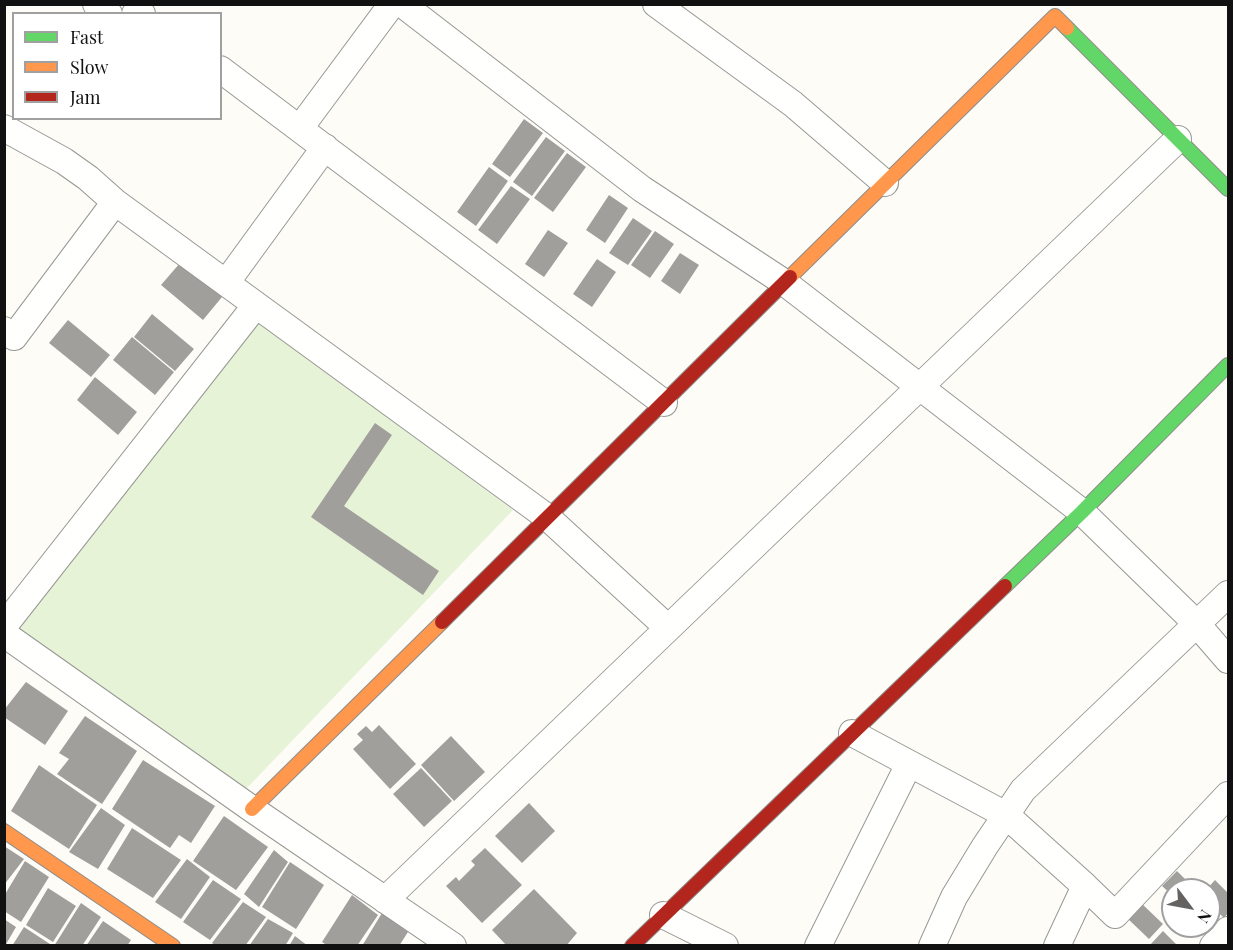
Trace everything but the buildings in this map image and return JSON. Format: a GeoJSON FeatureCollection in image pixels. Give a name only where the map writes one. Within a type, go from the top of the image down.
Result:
{"type":"FeatureCollection","features":[{"type":"Feature","properties":{"kind":"street"},"geometry":{"type":"LineString","coordinates":[[300,128],[392,4]]}},
{"type":"Feature","properties":{"kind":"street"},"geometry":{"type":"LineString","coordinates":[[402,4],[642,189],[785,283],[1082,512],[1196,623],[1228,660]]}},
{"type":"Feature","properties":{"kind":"street"},"geometry":{"type":"LineString","coordinates":[[656,4],[793,104],[885,183]]}},
{"type":"Feature","properties":{"kind":"street"},"geometry":{"type":"LineString","coordinates":[[252,809],[1055,16],[1228,189]]}},
{"type":"Feature","properties":{"kind":"street"},"geometry":{"type":"LineString","coordinates":[[222,70],[664,402]]}},
{"type":"Feature","properties":{"kind":"street"},"geometry":{"type":"LineString","coordinates":[[4,128],[88,178],[114,202],[548,517],[668,628]]}},
{"type":"Feature","properties":{"kind":"street"},"geometry":{"type":"LineString","coordinates":[[385,900],[1178,139]]}},
{"type":"Feature","properties":{"kind":"street"},"geometry":{"type":"LineString","coordinates":[[226,283],[325,147]]}},
{"type":"Feature","properties":{"kind":"street"},"geometry":{"type":"LineString","coordinates":[[8,339],[114,202]]}},
{"type":"Feature","properties":{"kind":"street"},"geometry":{"type":"LineString","coordinates":[[4,626],[256,305]]}},
{"type":"Feature","properties":{"kind":"street"},"geometry":{"type":"LineString","coordinates":[[632,945],[1082,512],[1228,365]]}},
{"type":"Feature","properties":{"kind":"street"},"geometry":{"type":"LineString","coordinates":[[932,945],[954,897],[1023,790],[1228,594]]}},
{"type":"Feature","properties":{"kind":"street"},"geometry":{"type":"LineString","coordinates":[[4,634],[252,809],[453,945]]}},
{"type":"Feature","properties":{"kind":"street"},"geometry":{"type":"LineString","coordinates":[[852,733],[1006,815],[1115,915],[1228,795]]}},
{"type":"Feature","properties":{"kind":"street"},"geometry":{"type":"LineString","coordinates":[[818,945],[909,764]]}},
{"type":"Feature","properties":{"kind":"street"},"geometry":{"type":"LineString","coordinates":[[4,831],[173,945]]}},
{"type":"Feature","properties":{"kind":"street"},"geometry":{"type":"LineString","coordinates":[[1057,945],[1085,886]]}},
{"type":"Feature","properties":{"kind":"street"},"geometry":{"type":"LineString","coordinates":[[663,915],[725,945]]}},
{"type":"Feature","properties":{"kind":"street"},"geometry":{"type":"LineString","coordinates":[[1213,945],[1228,930]]}},
{"type":"Feature","properties":{"kind":"green space"},"geometry":{"type":"Polygon","coordinates":[[[241,309],[513,510],[246,789],[16,626],[241,309]]]}},
{"type":"Feature","properties":{"kind":"traffic: fast"},"geometry":{"type":"LineString","coordinates":[[1067,28],[1228,189]]}},
{"type":"Feature","properties":{"kind":"traffic: fast"},"geometry":{"type":"LineString","coordinates":[[1005,586],[1228,365]]}},
{"type":"Feature","properties":{"kind":"traffic: slow"},"geometry":{"type":"LineString","coordinates":[[790,277],[1055,16],[1067,28]]}},
{"type":"Feature","properties":{"kind":"traffic: slow"},"geometry":{"type":"LineString","coordinates":[[252,809],[442,622]]}},
{"type":"Feature","properties":{"kind":"traffic: slow"},"geometry":{"type":"LineString","coordinates":[[4,831],[173,946]]}},
{"type":"Feature","properties":{"kind":"traffic: jam"},"geometry":{"type":"LineString","coordinates":[[442,622],[790,277]]}},
{"type":"Feature","properties":{"kind":"traffic: jam"},"geometry":{"type":"LineString","coordinates":[[632,946],[1005,586]]}}]}
